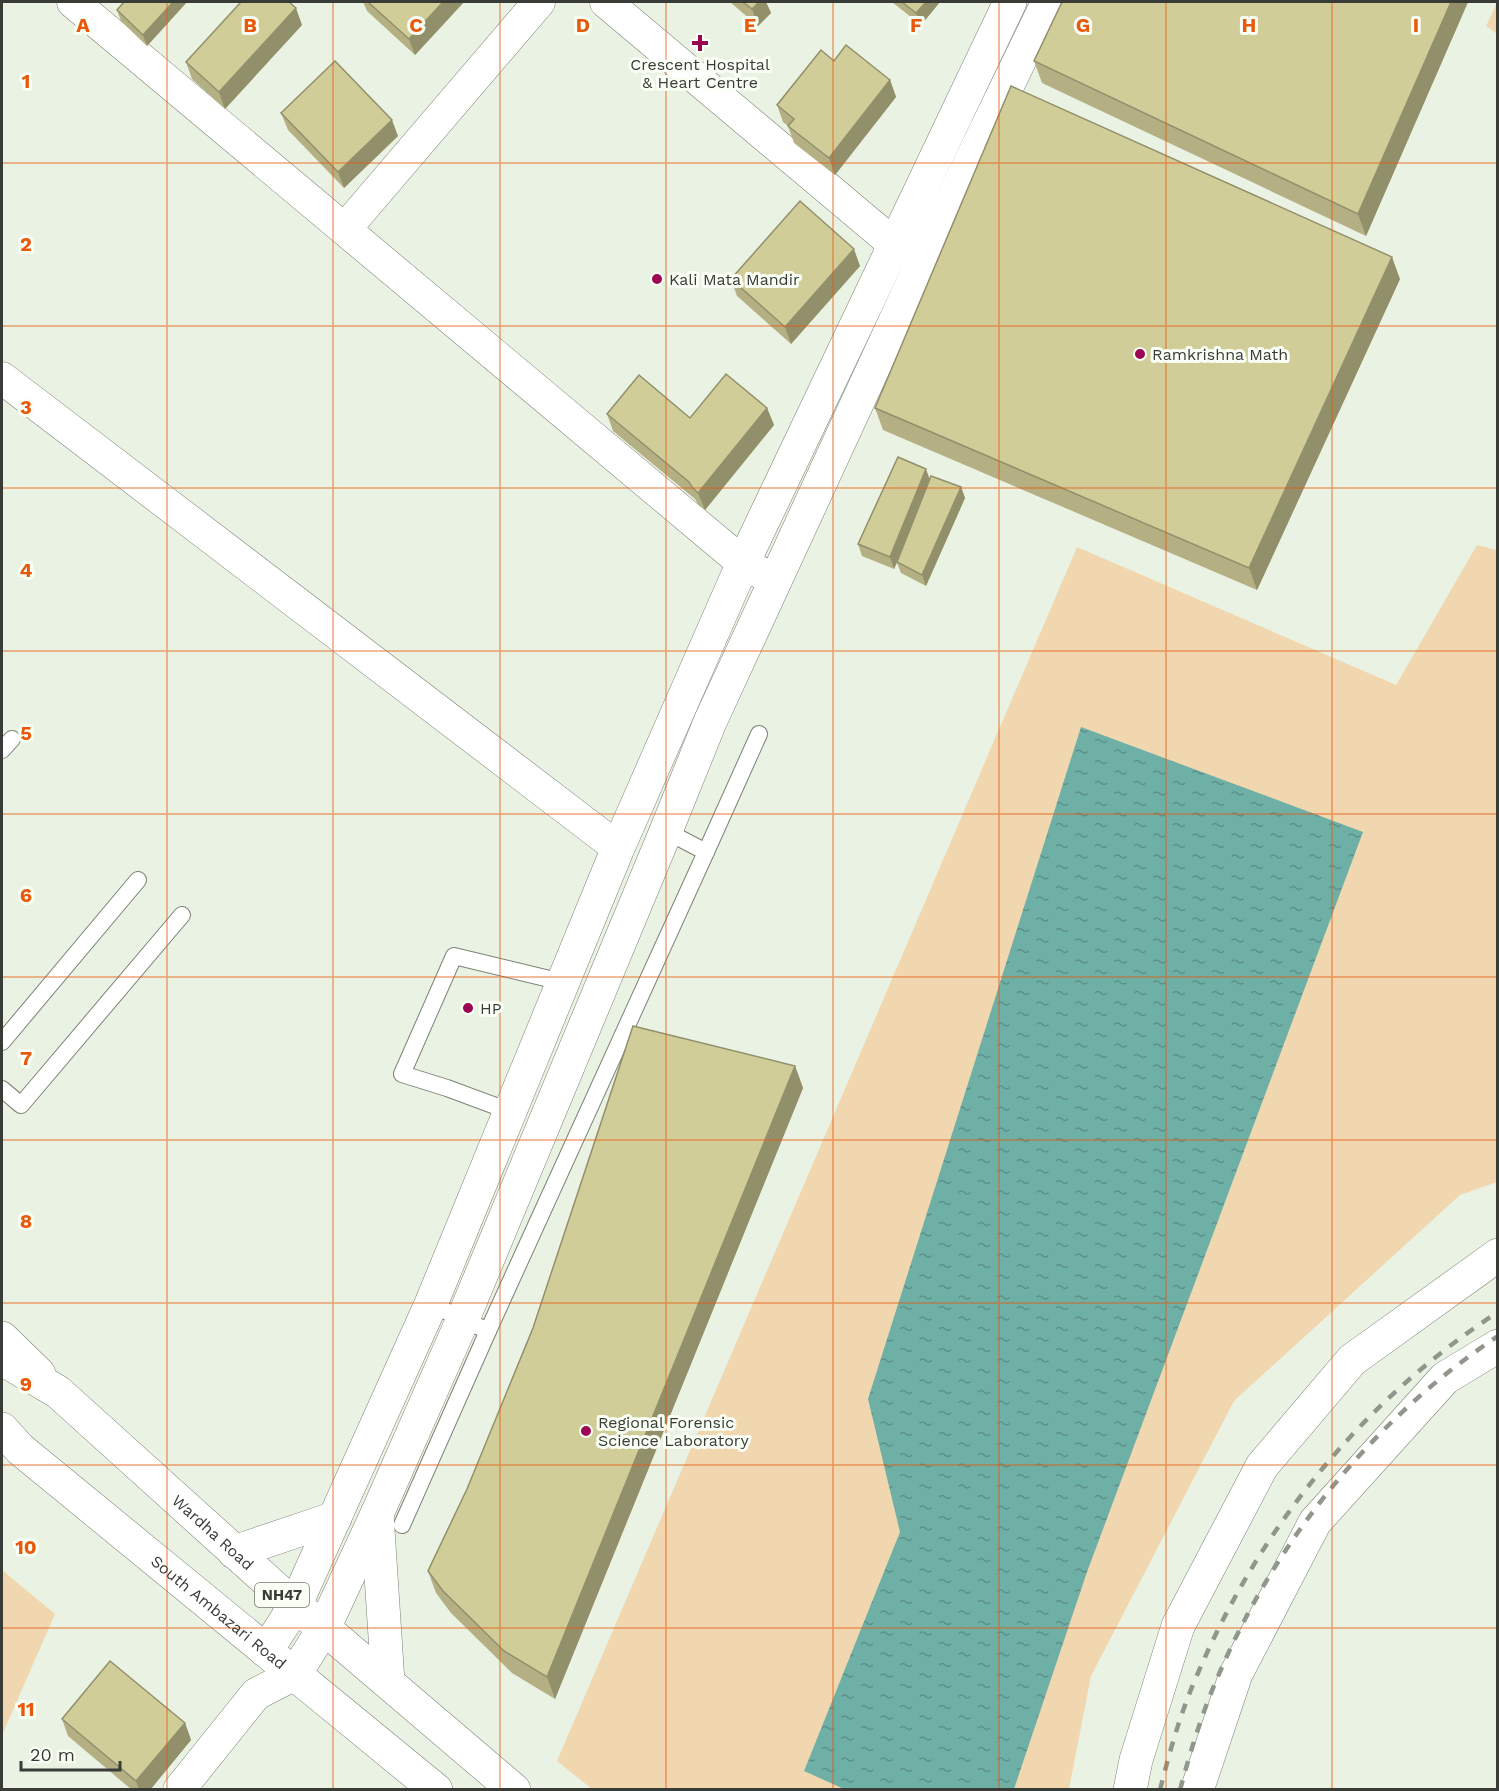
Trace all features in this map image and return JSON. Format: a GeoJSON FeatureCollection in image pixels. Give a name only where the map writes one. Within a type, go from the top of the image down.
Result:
{"type":"FeatureCollection","features":[{"type":"Feature","properties":{"kind":"main road"},"geometry":{"type":"LineString","coordinates":[[294,1674],[390,1520],[476,1325],[666,831],[710,722],[774,580],[1010,2]]}},
{"type":"Feature","properties":{"kind":"main road"},"geometry":{"type":"LineString","coordinates":[[266,1651],[295,1606],[431,1304],[618,848],[743,563],[909,253],[1048,2]]}},
{"type":"Feature","properties":{"kind":"main road"},"geometry":{"type":"LineString","coordinates":[[1130,1790],[1136,1760],[1178,1626],[1262,1466],[1352,1360],[1497,1255]]}},
{"type":"Feature","properties":{"kind":"main road","name":"Wardha Road"},"geometry":{"type":"LineString","coordinates":[[2,1338],[58,1392],[295,1606],[324,1628],[514,1790]]}},
{"type":"Feature","properties":{"kind":"main road"},"geometry":{"type":"LineString","coordinates":[[1197,1790],[1236,1674],[1315,1522],[1445,1378],[1497,1346]]}},
{"type":"Feature","properties":{"kind":"main road","name":"NH47"},"geometry":{"type":"LineString","coordinates":[[2,1359],[58,1392]]}},
{"type":"Feature","properties":{"kind":"main road","name":"South Ambazari Road"},"geometry":{"type":"LineString","coordinates":[[8,1438],[436,1790]]}},
{"type":"Feature","properties":{"kind":"main road"},"geometry":{"type":"LineString","coordinates":[[234,1552],[335,1518]]}},
{"type":"Feature","properties":{"kind":"main road"},"geometry":{"type":"LineString","coordinates":[[388,1682],[390,1520]]}},
{"type":"Feature","properties":{"kind":"street"},"geometry":{"type":"LineString","coordinates":[[73,2],[743,563],[774,580]]}},
{"type":"Feature","properties":{"kind":"street"},"geometry":{"type":"LineString","coordinates":[[345,229],[539,2]]}},
{"type":"Feature","properties":{"kind":"street"},"geometry":{"type":"LineString","coordinates":[[606,2],[909,253]]}},
{"type":"Feature","properties":{"kind":"street"},"geometry":{"type":"LineString","coordinates":[[5,387],[618,848]]}},
{"type":"Feature","properties":{"kind":"street"},"geometry":{"type":"LineString","coordinates":[[256,1694],[266,1651]]}},
{"type":"Feature","properties":{"kind":"street"},"geometry":{"type":"LineString","coordinates":[[179,1790],[256,1694],[294,1674]]}},
{"type":"Feature","properties":{"kind":"lane"},"geometry":{"type":"LineString","coordinates":[[431,1304],[476,1325],[706,852],[759,734]]}},
{"type":"Feature","properties":{"kind":"lane"},"geometry":{"type":"LineString","coordinates":[[666,831],[706,852]]}},
{"type":"Feature","properties":{"kind":"lane"},"geometry":{"type":"LineString","coordinates":[[2,1042],[138,880]]}},
{"type":"Feature","properties":{"kind":"lane"},"geometry":{"type":"LineString","coordinates":[[2,1089],[21,1105],[182,915]]}},
{"type":"Feature","properties":{"kind":"lane"},"geometry":{"type":"LineString","coordinates":[[509,1111],[402,1074],[453,956],[562,982]]}},
{"type":"Feature","properties":{"kind":"shaded area"},"geometry":{"type":"Polygon","coordinates":[[[1497,3],[1497,34],[1486,26],[1497,3]]]}},
{"type":"Feature","properties":{"kind":"shaded area"},"geometry":{"type":"Polygon","coordinates":[[[1477,545],[1497,550],[1497,1182],[1460,1195],[1234,1401],[1091,1676],[1069,1789],[592,1789],[557,1761],[1077,547],[1396,685],[1477,545]]]}},
{"type":"Feature","properties":{"kind":"shaded area"},"geometry":{"type":"Polygon","coordinates":[[[2,1570],[55,1614],[2,1735],[2,1570]]]}},
{"type":"Feature","properties":{"kind":"water"},"geometry":{"type":"Polygon","coordinates":[[[1081,727],[1363,832],[1087,1572],[1014,1789],[844,1789],[804,1771],[900,1532],[868,1399],[1081,727]]]}},
{"type":"Feature","properties":{"kind":"building"},"geometry":{"type":"Polygon","coordinates":[[[124,2],[173,2],[143,35],[117,10],[124,2]]]}},
{"type":"Feature","properties":{"kind":"building"},"geometry":{"type":"Polygon","coordinates":[[[241,2],[289,2],[296,8],[219,92],[186,62],[241,2]]]}},
{"type":"Feature","properties":{"kind":"building"},"geometry":{"type":"Polygon","coordinates":[[[368,2],[443,2],[409,39],[368,2]]]}},
{"type":"Feature","properties":{"kind":"building"},"geometry":{"type":"Polygon","coordinates":[[[743,2],[759,2],[752,9],[743,2]]]}},
{"type":"Feature","properties":{"kind":"building"},"geometry":{"type":"Polygon","coordinates":[[[902,2],[926,2],[916,13],[902,2]]]}},
{"type":"Feature","properties":{"kind":"building"},"geometry":{"type":"Polygon","coordinates":[[[1062,2],[1451,2],[1358,214],[1034,61],[1062,2]]]}},
{"type":"Feature","properties":{"kind":"building"},"geometry":{"type":"Polygon","coordinates":[[[846,45],[890,80],[829,158],[788,126],[794,119],[777,105],[821,50],[834,61],[846,45]]]}},
{"type":"Feature","properties":{"kind":"building"},"geometry":{"type":"Polygon","coordinates":[[[335,61],[392,120],[338,172],[281,113],[335,61]]]}},
{"type":"Feature","properties":{"kind":"building","name":"Ramkrishna Math"},"geometry":{"type":"Polygon","coordinates":[[[1011,86],[1392,257],[1249,568],[875,408],[1011,86]]]}},
{"type":"Feature","properties":{"kind":"building"},"geometry":{"type":"Polygon","coordinates":[[[800,201],[854,249],[785,327],[731,279],[800,201]]]}},
{"type":"Feature","properties":{"kind":"building"},"geometry":{"type":"Polygon","coordinates":[[[726,374],[767,408],[698,493],[689,482],[607,414],[639,375],[690,418],[726,374]]]}},
{"type":"Feature","properties":{"kind":"building"},"geometry":{"type":"Polygon","coordinates":[[[898,457],[926,469],[890,557],[858,544],[898,457]]]}},
{"type":"Feature","properties":{"kind":"building"},"geometry":{"type":"Polygon","coordinates":[[[931,476],[961,487],[922,575],[897,562],[931,476]]]}},
{"type":"Feature","properties":{"kind":"building","name":"Regional Forensic Science Laboratory"},"geometry":{"type":"Polygon","coordinates":[[[633,1026],[795,1066],[547,1677],[504,1651],[443,1591],[428,1571],[467,1489],[533,1328],[633,1026]]]}},
{"type":"Feature","properties":{"kind":"building"},"geometry":{"type":"Polygon","coordinates":[[[110,1661],[185,1723],[136,1781],[62,1719],[110,1661]]]}},
{"type":"Feature","properties":{"kind":"railway"},"geometry":{"type":"LineString","coordinates":[[1160,1790],[1176,1731],[1198,1673],[1223,1619],[1252,1567],[1285,1517],[1321,1470],[1360,1426],[1403,1385],[1449,1347],[1498,1312]]}},
{"type":"Feature","properties":{"kind":"railway"},"geometry":{"type":"LineString","coordinates":[[1180,1790],[1196,1735],[1216,1681],[1267,1580],[1297,1533],[1369,1445],[1452,1369],[1498,1336]]}},
{"type":"Feature","properties":{"kind":"place","name":"Crescent Hospital & Heart Centre"},"geometry":{"type":"Point","coordinates":[700,43]}},
{"type":"Feature","properties":{"kind":"place","name":"Kali Mata Mandir"},"geometry":{"type":"Point","coordinates":[657,279]}},
{"type":"Feature","properties":{"kind":"place","name":"Ramkrishna Math"},"geometry":{"type":"Point","coordinates":[1140,354]}},
{"type":"Feature","properties":{"kind":"place","name":"HP"},"geometry":{"type":"Point","coordinates":[468,1008]}},
{"type":"Feature","properties":{"kind":"place","name":"Regional Forensic Science Laboratory"},"geometry":{"type":"Point","coordinates":[586,1431]}}]}
